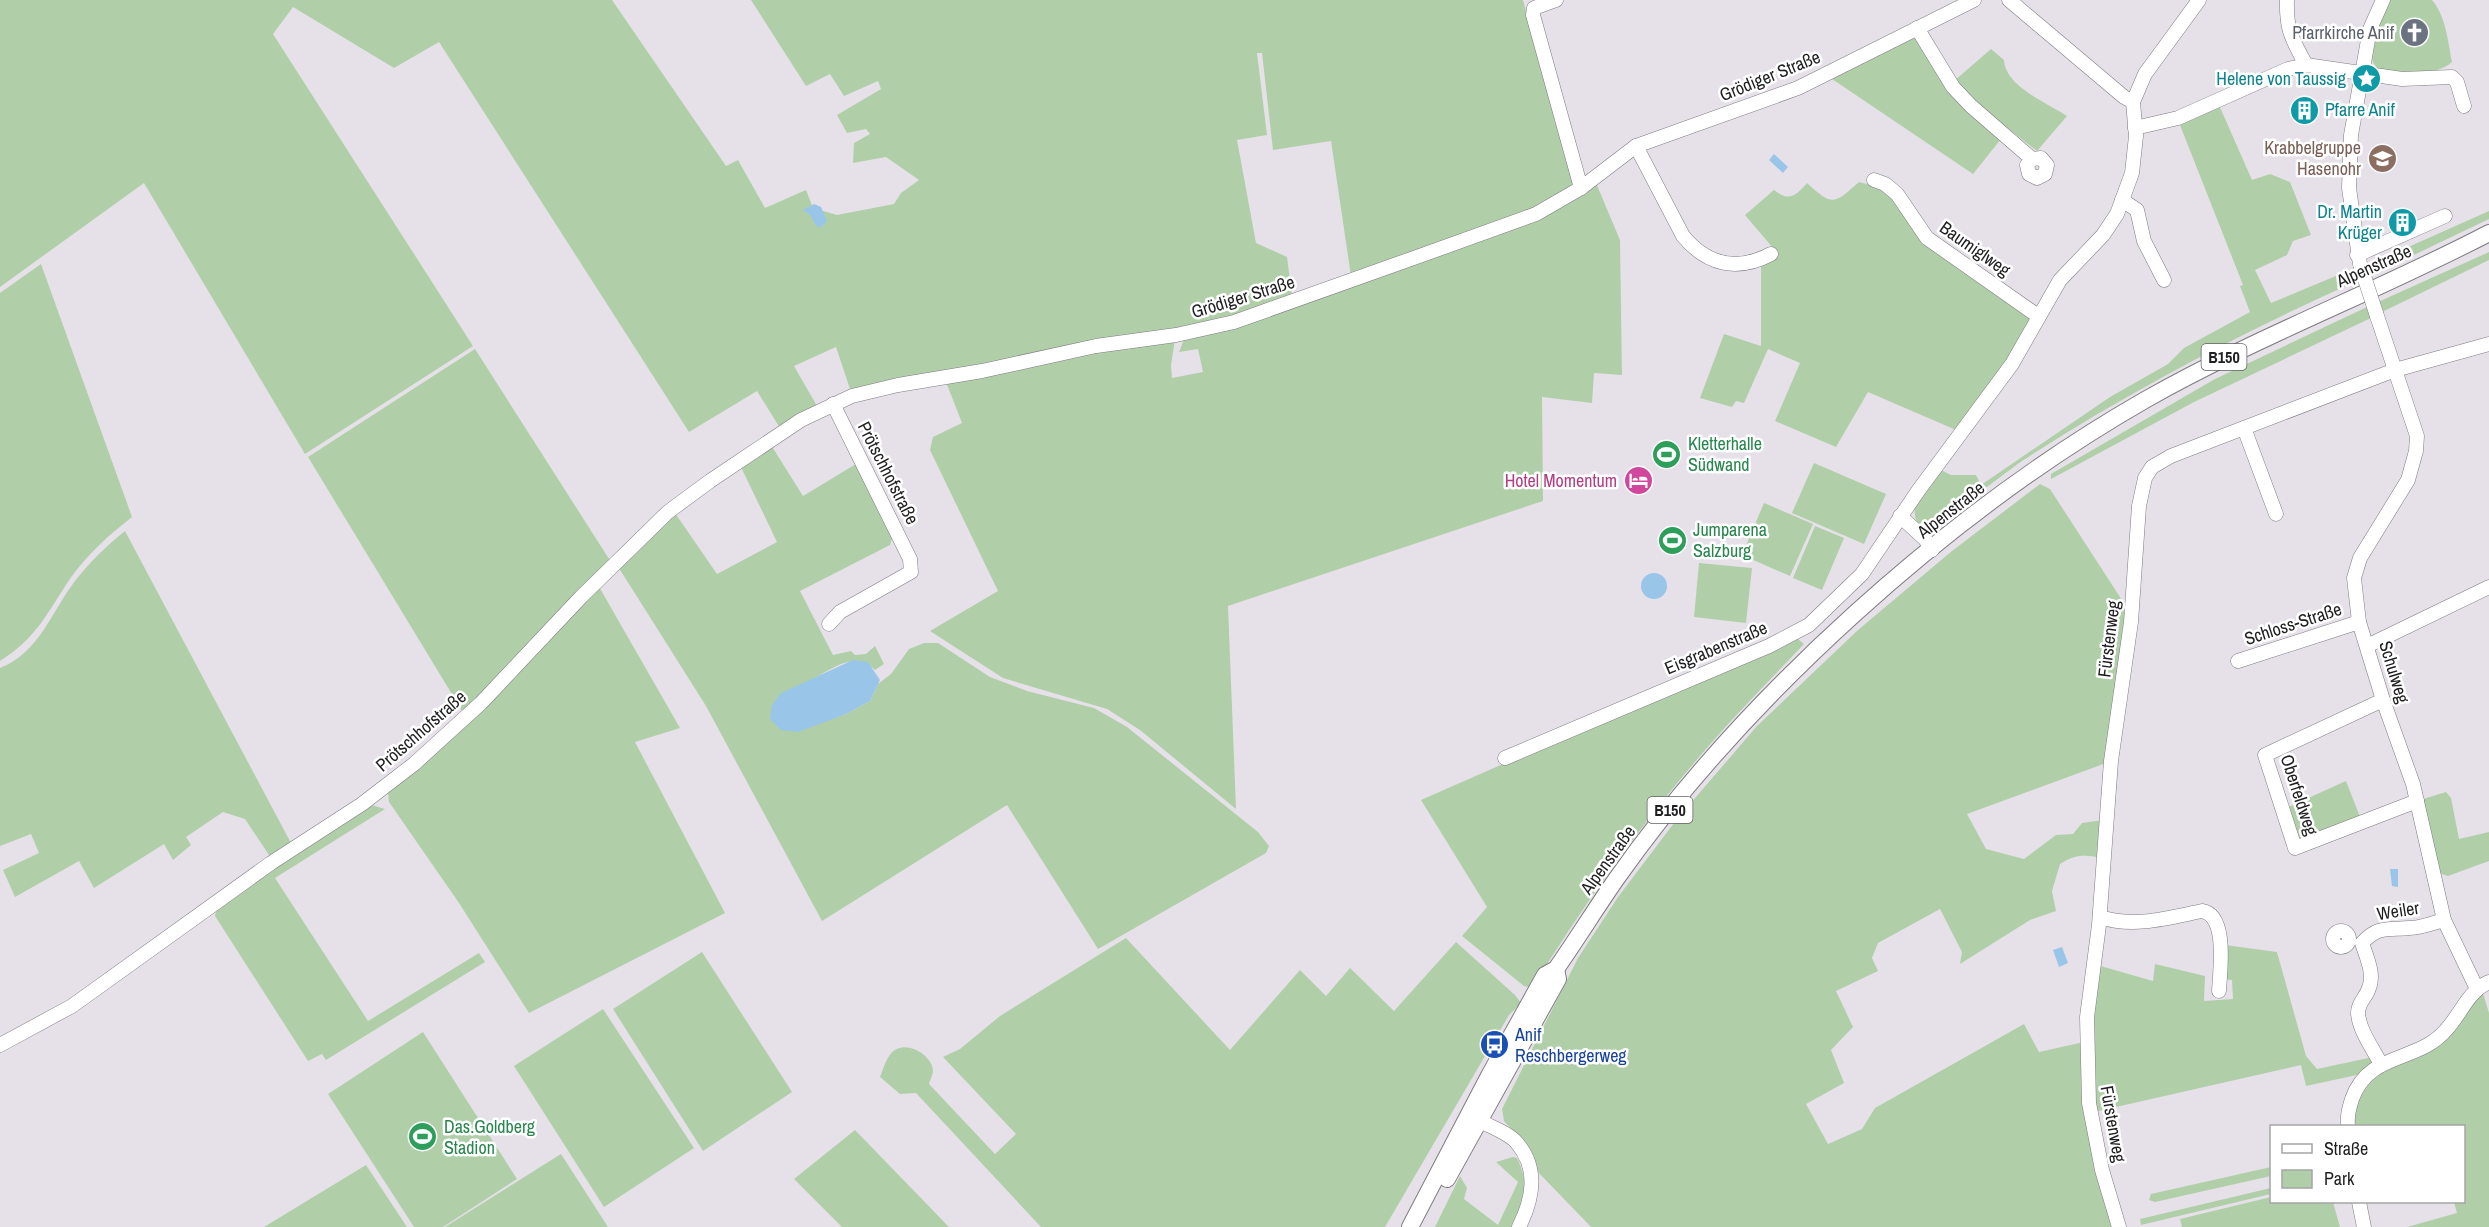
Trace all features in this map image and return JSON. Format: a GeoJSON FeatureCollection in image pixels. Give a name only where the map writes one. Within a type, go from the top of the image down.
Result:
{"type":"FeatureCollection","features":[{"type":"Feature","properties":{"kind":"main road","name":"Alpenstraße"},"geometry":{"type":"LineString","coordinates":[[1410,1227],[1545,975],[1556,969],[1618,877],[1682,795],[1749,718],[1871,600],[2033,470],[2144,401],[2263,338],[2489,233]]}},
{"type":"Feature","properties":{"kind":"main road","name":"Alpenstraße"},"geometry":{"type":"LineString","coordinates":[[1422,1227],[1557,979],[1556,969]]}},
{"type":"Feature","properties":{"kind":"street"},"geometry":{"type":"LineString","coordinates":[[1556,0],[1534,8],[1533,15],[1581,188]]}},
{"type":"Feature","properties":{"kind":"street","name":"Grödiger Straße"},"geometry":{"type":"LineString","coordinates":[[898,385],[982,371],[1086,348],[1176,335],[1234,321],[1536,214],[1581,188],[1636,146],[1798,88],[1974,0]]}},
{"type":"Feature","properties":{"kind":"street"},"geometry":{"type":"LineString","coordinates":[[2009,0],[2124,97],[2133,102]]}},
{"type":"Feature","properties":{"kind":"street","name":"Eisgrabenstraße"},"geometry":{"type":"LineString","coordinates":[[1505,758],[1725,666],[1809,625],[1845,595],[1863,574],[1900,516],[2012,364],[2060,280],[2103,235],[2122,200],[2132,173],[2135,128],[2133,102],[2145,74],[2199,0]]}},
{"type":"Feature","properties":{"kind":"street"},"geometry":{"type":"LineString","coordinates":[[2287,0],[2286,22],[2290,37],[2306,65]]}},
{"type":"Feature","properties":{"kind":"street","name":"Schulweg"},"geometry":{"type":"LineString","coordinates":[[2348,1125],[2347,1116],[2356,1088],[2369,1072],[2381,1064],[2434,1041],[2483,985],[2444,920],[2417,801],[2359,621],[2354,578],[2357,568],[2408,480],[2416,451],[2417,436],[2359,260],[2349,188],[2351,135],[2370,30],[2383,0]]}},
{"type":"Feature","properties":{"kind":"street"},"geometry":{"type":"LineString","coordinates":[[1917,28],[1953,87],[1971,106],[2032,159]]}},
{"type":"Feature","properties":{"kind":"street"},"geometry":{"type":"LineString","coordinates":[[2135,128],[2178,118],[2288,69],[2306,65],[2402,79],[2452,77],[2457,82],[2464,106]]}},
{"type":"Feature","properties":{"kind":"street"},"geometry":{"type":"LineString","coordinates":[[1636,146],[1683,236],[1694,249],[1712,260],[1732,265],[1757,261],[1771,254]]}},
{"type":"Feature","properties":{"kind":"street","name":"Baumiglweg"},"geometry":{"type":"LineString","coordinates":[[1874,180],[1885,184],[1897,194],[1927,238],[2038,316]]}},
{"type":"Feature","properties":{"kind":"street"},"geometry":{"type":"LineString","coordinates":[[2122,200],[2137,210],[2144,241],[2164,280]]}},
{"type":"Feature","properties":{"kind":"street"},"geometry":{"type":"LineString","coordinates":[[2359,260],[2445,216]]}},
{"type":"Feature","properties":{"kind":"street","name":"Fürstenweg"},"geometry":{"type":"LineString","coordinates":[[2119,1227],[2095,1138],[2089,1103],[2086,1064],[2087,1017],[2100,917],[2111,761],[2131,622],[2139,506],[2145,478],[2159,461],[2395,370],[2489,344]]}},
{"type":"Feature","properties":{"kind":"street","name":"Prötschhofstraße"},"geometry":{"type":"LineString","coordinates":[[0,1045],[72,1006],[271,863],[379,791],[414,764],[481,703],[581,597],[668,512],[770,440],[833,404],[898,385]]}},
{"type":"Feature","properties":{"kind":"street","name":"Prötschhofstraße"},"geometry":{"type":"LineString","coordinates":[[829,624],[840,612],[911,572],[910,559],[833,404]]}},
{"type":"Feature","properties":{"kind":"street"},"geometry":{"type":"LineString","coordinates":[[2244,428],[2276,514]]}},
{"type":"Feature","properties":{"kind":"street"},"geometry":{"type":"LineString","coordinates":[[1900,516],[1925,539],[1932,550]]}},
{"type":"Feature","properties":{"kind":"street"},"geometry":{"type":"LineString","coordinates":[[2367,646],[2489,587]]}},
{"type":"Feature","properties":{"kind":"street","name":"Schloss-Straße"},"geometry":{"type":"LineString","coordinates":[[2238,661],[2359,621]]}},
{"type":"Feature","properties":{"kind":"street","name":"Oberfeldweg"},"geometry":{"type":"LineString","coordinates":[[2383,700],[2265,755],[2295,848],[2417,801]]}},
{"type":"Feature","properties":{"kind":"street"},"geometry":{"type":"LineString","coordinates":[[2100,917],[2116,922],[2146,922],[2202,911],[2210,913],[2216,920],[2221,946],[2219,991]]}},
{"type":"Feature","properties":{"kind":"street","name":"Weiler"},"geometry":{"type":"LineString","coordinates":[[2381,1064],[2361,1025],[2358,1012],[2360,1002],[2369,990],[2371,980],[2355,942],[2373,932],[2391,927],[2412,928],[2444,920]]}},
{"type":"Feature","properties":{"kind":"street"},"geometry":{"type":"LineString","coordinates":[[1480,1121],[1516,1142],[1527,1161],[1533,1182],[1529,1207],[1520,1227]]}},
{"type":"Feature","properties":{"kind":"street"},"geometry":{"type":"LineString","coordinates":[[2359,1203],[2364,1227]]}},
{"type":"Feature","properties":{"kind":"green space"},"geometry":{"type":"Polygon","coordinates":[[[0,0],[612,0],[726,166],[738,160],[765,208],[806,190],[813,208],[837,215],[894,204],[901,193],[919,180],[886,157],[853,163],[854,143],[870,134],[866,129],[847,133],[837,115],[881,89],[878,81],[844,96],[830,74],[806,86],[751,0],[1523,0],[1574,186],[1533,210],[1351,276],[1331,141],[1273,150],[1262,53],[1257,53],[1267,135],[1237,140],[1256,243],[1287,257],[1292,296],[1236,317],[851,392],[836,347],[794,366],[817,406],[780,428],[757,391],[689,432],[439,42],[394,68],[293,7],[273,34],[473,346],[305,454],[144,183],[0,287],[0,0]]]}},
{"type":"Feature","properties":{"kind":"green space"},"geometry":{"type":"Polygon","coordinates":[[[2387,0],[2432,0],[2443,21],[2452,62],[2434,71],[2409,75],[2396,75],[2376,67],[2372,59],[2371,44],[2387,0]]]}},
{"type":"Feature","properties":{"kind":"green space"},"geometry":{"type":"Polygon","coordinates":[[[1915,33],[1954,81],[1991,49],[2004,60],[2011,78],[2019,86],[2067,116],[2037,151],[2009,129],[1973,174],[1829,77],[1915,33]]]}},
{"type":"Feature","properties":{"kind":"green space"},"geometry":{"type":"Polygon","coordinates":[[[2219,105],[2252,180],[2270,174],[2290,182],[2311,235],[2293,241],[2287,255],[2255,270],[2271,303],[2355,268],[2359,280],[2272,320],[2103,410],[2022,461],[1955,509],[1928,523],[1919,525],[1915,518],[1916,503],[1939,469],[1951,475],[1976,475],[1981,485],[2110,397],[2168,364],[2184,348],[2250,312],[2240,286],[2243,285],[2178,120],[2219,105]]]}},
{"type":"Feature","properties":{"kind":"green space"},"geometry":{"type":"Polygon","coordinates":[[[1859,182],[1883,188],[1894,198],[1919,236],[2026,312],[2030,319],[2024,335],[1999,378],[1956,430],[1868,392],[1836,447],[1775,421],[1800,363],[1768,349],[1744,403],[1736,401],[1732,407],[1700,398],[1724,334],[1761,346],[1761,264],[1778,254],[1745,215],[1774,190],[1784,196],[1792,196],[1807,183],[1823,196],[1833,200],[1844,195],[1859,182]]]}},
{"type":"Feature","properties":{"kind":"green space"},"geometry":{"type":"Polygon","coordinates":[[[1596,183],[1620,240],[1622,375],[1594,373],[1592,403],[1542,397],[1543,501],[1228,606],[1236,809],[1140,730],[1107,709],[1003,678],[930,631],[998,591],[930,450],[933,437],[962,423],[946,382],[1104,348],[1175,340],[1171,365],[1172,378],[1203,372],[1198,349],[1179,352],[1184,339],[1360,281],[1596,183]]]}},
{"type":"Feature","properties":{"kind":"green space"},"geometry":{"type":"Polygon","coordinates":[[[2489,211],[2489,219],[2372,275],[2368,265],[2489,211]]]}},
{"type":"Feature","properties":{"kind":"green space"},"geometry":{"type":"Polygon","coordinates":[[[2489,252],[2489,260],[2382,312],[2378,302],[2489,252]]]}},
{"type":"Feature","properties":{"kind":"green space"},"geometry":{"type":"Polygon","coordinates":[[[41,264],[132,517],[85,559],[33,633],[0,661],[0,293],[41,264]]]}},
{"type":"Feature","properties":{"kind":"green space"},"geometry":{"type":"Polygon","coordinates":[[[2367,307],[2371,318],[2194,402],[2051,479],[2051,474],[2215,379],[2367,307]]]}},
{"type":"Feature","properties":{"kind":"green space"},"geometry":{"type":"Polygon","coordinates":[[[475,349],[611,562],[464,714],[308,457],[475,349]]]}},
{"type":"Feature","properties":{"kind":"green space"},"geometry":{"type":"Polygon","coordinates":[[[771,445],[803,496],[856,464],[892,538],[890,545],[800,591],[833,655],[851,651],[855,655],[866,654],[875,646],[884,664],[875,670],[868,664],[853,661],[837,666],[814,678],[825,721],[846,714],[870,701],[878,684],[891,674],[909,649],[924,643],[938,643],[990,677],[1027,691],[1094,708],[1127,727],[1258,832],[1269,846],[1266,853],[1098,949],[1007,805],[822,921],[706,706],[617,565],[675,513],[717,574],[777,542],[740,465],[771,445]]]}},
{"type":"Feature","properties":{"kind":"green space"},"geometry":{"type":"Polygon","coordinates":[[[1814,463],[1886,494],[1864,544],[1792,513],[1814,463]]]}},
{"type":"Feature","properties":{"kind":"green space"},"geometry":{"type":"Polygon","coordinates":[[[2040,484],[2050,489],[2120,597],[2127,613],[2106,763],[1967,814],[1986,849],[2024,859],[2056,835],[2073,834],[2082,823],[2103,820],[2101,858],[2079,856],[2060,864],[2052,891],[2056,911],[2030,920],[1960,964],[1962,952],[1940,909],[1878,943],[1872,958],[1878,971],[1836,991],[1853,1027],[1831,1050],[1844,1083],[1806,1104],[1828,1144],[1862,1129],[1875,1108],[2024,1024],[2039,1052],[2084,1042],[2115,1227],[1591,1227],[1536,1170],[1531,1150],[1504,1121],[1502,1109],[1578,958],[1618,897],[1677,819],[1757,726],[1858,630],[1952,551],[2040,484]]]}},
{"type":"Feature","properties":{"kind":"green space"},"geometry":{"type":"Polygon","coordinates":[[[1764,503],[1813,524],[1790,576],[1742,555],[1764,503]]]}},
{"type":"Feature","properties":{"kind":"green space"},"geometry":{"type":"Polygon","coordinates":[[[1815,526],[1844,538],[1822,590],[1793,578],[1815,526]]]}},
{"type":"Feature","properties":{"kind":"green space"},"geometry":{"type":"Polygon","coordinates":[[[125,531],[292,845],[271,858],[245,819],[223,812],[186,837],[191,845],[173,860],[164,844],[94,888],[79,861],[15,897],[3,870],[39,853],[31,834],[0,846],[0,668],[14,661],[35,642],[81,574],[98,554],[125,531]]]}},
{"type":"Feature","properties":{"kind":"green space"},"geometry":{"type":"Polygon","coordinates":[[[1699,563],[1752,568],[1746,623],[1694,617],[1699,563]]]}},
{"type":"Feature","properties":{"kind":"green space"},"geometry":{"type":"Polygon","coordinates":[[[598,585],[680,728],[635,742],[725,913],[529,1013],[459,903],[389,802],[388,793],[598,585]]]}},
{"type":"Feature","properties":{"kind":"green space"},"geometry":{"type":"Polygon","coordinates":[[[1797,638],[1804,644],[1724,729],[1640,830],[1595,892],[1532,988],[1524,986],[1462,936],[1487,907],[1421,800],[1569,735],[1717,676],[1797,638]]]}},
{"type":"Feature","properties":{"kind":"green space"},"geometry":{"type":"Polygon","coordinates":[[[2346,781],[2360,817],[2300,839],[2296,836],[2286,808],[2346,781]]]}},
{"type":"Feature","properties":{"kind":"green space"},"geometry":{"type":"Polygon","coordinates":[[[2446,792],[2451,798],[2459,839],[2489,832],[2489,861],[2448,876],[2439,873],[2423,799],[2446,792]]]}},
{"type":"Feature","properties":{"kind":"green space"},"geometry":{"type":"Polygon","coordinates":[[[368,804],[385,809],[275,878],[368,1021],[479,953],[485,962],[326,1060],[322,1054],[308,1061],[215,916],[216,910],[264,873],[368,804]]]}},
{"type":"Feature","properties":{"kind":"green space"},"geometry":{"type":"Polygon","coordinates":[[[1126,938],[1230,1050],[1300,970],[1326,996],[1350,968],[1394,1011],[1456,942],[1521,1003],[1509,1015],[1385,1227],[1041,1227],[916,1093],[900,1094],[880,1077],[886,1061],[897,1049],[908,1047],[925,1055],[932,1065],[933,1072],[929,1084],[995,1154],[1016,1134],[943,1057],[960,1049],[1000,1016],[1126,938]]]}},
{"type":"Feature","properties":{"kind":"green space"},"geometry":{"type":"Polygon","coordinates":[[[2225,945],[2277,952],[2306,1056],[2317,1069],[2373,1057],[2373,1064],[2357,1075],[2306,1086],[2301,1065],[2094,1112],[2091,1022],[2097,965],[2153,981],[2155,964],[2205,976],[2204,1001],[2233,999],[2232,980],[2224,979],[2225,945]]]}},
{"type":"Feature","properties":{"kind":"green space"},"geometry":{"type":"Polygon","coordinates":[[[702,952],[792,1092],[703,1151],[613,1009],[702,952]]]}},
{"type":"Feature","properties":{"kind":"green space"},"geometry":{"type":"Polygon","coordinates":[[[2482,990],[2489,1013],[2489,1227],[2407,1227],[2457,1213],[2454,1203],[2465,1203],[2465,1125],[2353,1125],[2356,1103],[2366,1082],[2384,1066],[2432,1047],[2482,990]]]}},
{"type":"Feature","properties":{"kind":"green space"},"geometry":{"type":"Polygon","coordinates":[[[603,1009],[694,1148],[604,1207],[514,1066],[603,1009]]]}},
{"type":"Feature","properties":{"kind":"green space","name":"Das.Goldberg Stadion"},"geometry":{"type":"Polygon","coordinates":[[[423,1032],[517,1179],[443,1227],[414,1227],[328,1094],[423,1032]]]}},
{"type":"Feature","properties":{"kind":"green space"},"geometry":{"type":"Polygon","coordinates":[[[855,1130],[949,1227],[842,1227],[794,1179],[855,1130]]]}},
{"type":"Feature","properties":{"kind":"green space"},"geometry":{"type":"Polygon","coordinates":[[[561,1154],[608,1227],[445,1227],[561,1154]]]}},
{"type":"Feature","properties":{"kind":"green space"},"geometry":{"type":"Polygon","coordinates":[[[1517,1158],[1521,1167],[1525,1184],[1516,1227],[1435,1227],[1460,1176],[1467,1188],[1464,1199],[1498,1225],[1518,1182],[1496,1162],[1517,1158]]]}},
{"type":"Feature","properties":{"kind":"green space"},"geometry":{"type":"Polygon","coordinates":[[[366,1165],[407,1227],[264,1227],[366,1165]]]}},
{"type":"Feature","properties":{"kind":"green space"},"geometry":{"type":"Polygon","coordinates":[[[2270,1167],[2270,1176],[2155,1202],[2149,1200],[2151,1194],[2270,1167]]]}},
{"type":"Feature","properties":{"kind":"green space"},"geometry":{"type":"Polygon","coordinates":[[[2270,1188],[2270,1194],[2141,1225],[2140,1219],[2270,1188]]]}},
{"type":"Feature","properties":{"kind":"green space"},"geometry":{"type":"Polygon","coordinates":[[[2270,1197],[2270,1203],[2333,1203],[2340,1227],[2182,1227],[2180,1219],[2270,1197]]]}},
{"type":"Feature","properties":{"kind":"water"},"geometry":{"type":"Polygon","coordinates":[[[1774,154],[1788,167],[1783,173],[1769,160],[1774,154]]]}},
{"type":"Feature","properties":{"kind":"water"},"geometry":{"type":"Polygon","coordinates":[[[814,204],[821,207],[827,221],[821,227],[817,227],[810,215],[803,210],[814,204]]]}},
{"type":"Feature","properties":{"kind":"water"},"geometry":{"type":"Polygon","coordinates":[[[1654,573],[1663,577],[1667,586],[1663,595],[1654,599],[1645,595],[1641,586],[1645,577],[1654,573]]]}},
{"type":"Feature","properties":{"kind":"water"},"geometry":{"type":"Polygon","coordinates":[[[853,660],[868,662],[880,680],[870,701],[846,714],[798,732],[781,730],[770,719],[772,705],[781,693],[853,660]]]}},
{"type":"Feature","properties":{"kind":"water"},"geometry":{"type":"Polygon","coordinates":[[[2390,869],[2398,869],[2398,887],[2392,886],[2390,869]]]}},
{"type":"Feature","properties":{"kind":"water"},"geometry":{"type":"Polygon","coordinates":[[[2062,947],[2068,963],[2059,967],[2053,950],[2062,947]]]}},
{"type":"Feature","properties":{"kind":"place","name":"Pfarrkirche Anif"},"geometry":{"type":"Point","coordinates":[2415,33]}},
{"type":"Feature","properties":{"kind":"place","name":"Helene von Taussig"},"geometry":{"type":"Point","coordinates":[2367,79]}},
{"type":"Feature","properties":{"kind":"place","name":"Pfarre Anif"},"geometry":{"type":"Point","coordinates":[2304,110]}},
{"type":"Feature","properties":{"kind":"place","name":"Krabbelgruppe Hasenohr"},"geometry":{"type":"Point","coordinates":[2382,158]}},
{"type":"Feature","properties":{"kind":"place","name":"Dr. Martin Krüger"},"geometry":{"type":"Point","coordinates":[2403,222]}},
{"type":"Feature","properties":{"kind":"place","name":"Kletterhalle Südwand"},"geometry":{"type":"Point","coordinates":[1667,454]}},
{"type":"Feature","properties":{"kind":"place","name":"Hotel Momentum"},"geometry":{"type":"Point","coordinates":[1638,481]}},
{"type":"Feature","properties":{"kind":"place","name":"Jumparena Salzburg"},"geometry":{"type":"Point","coordinates":[1672,540]}},
{"type":"Feature","properties":{"kind":"place","name":"Anif Reschbergerweg"},"geometry":{"type":"Point","coordinates":[1494,1045]}},
{"type":"Feature","properties":{"kind":"place","name":"Das.Goldberg Stadion"},"geometry":{"type":"Point","coordinates":[423,1137]}}]}
